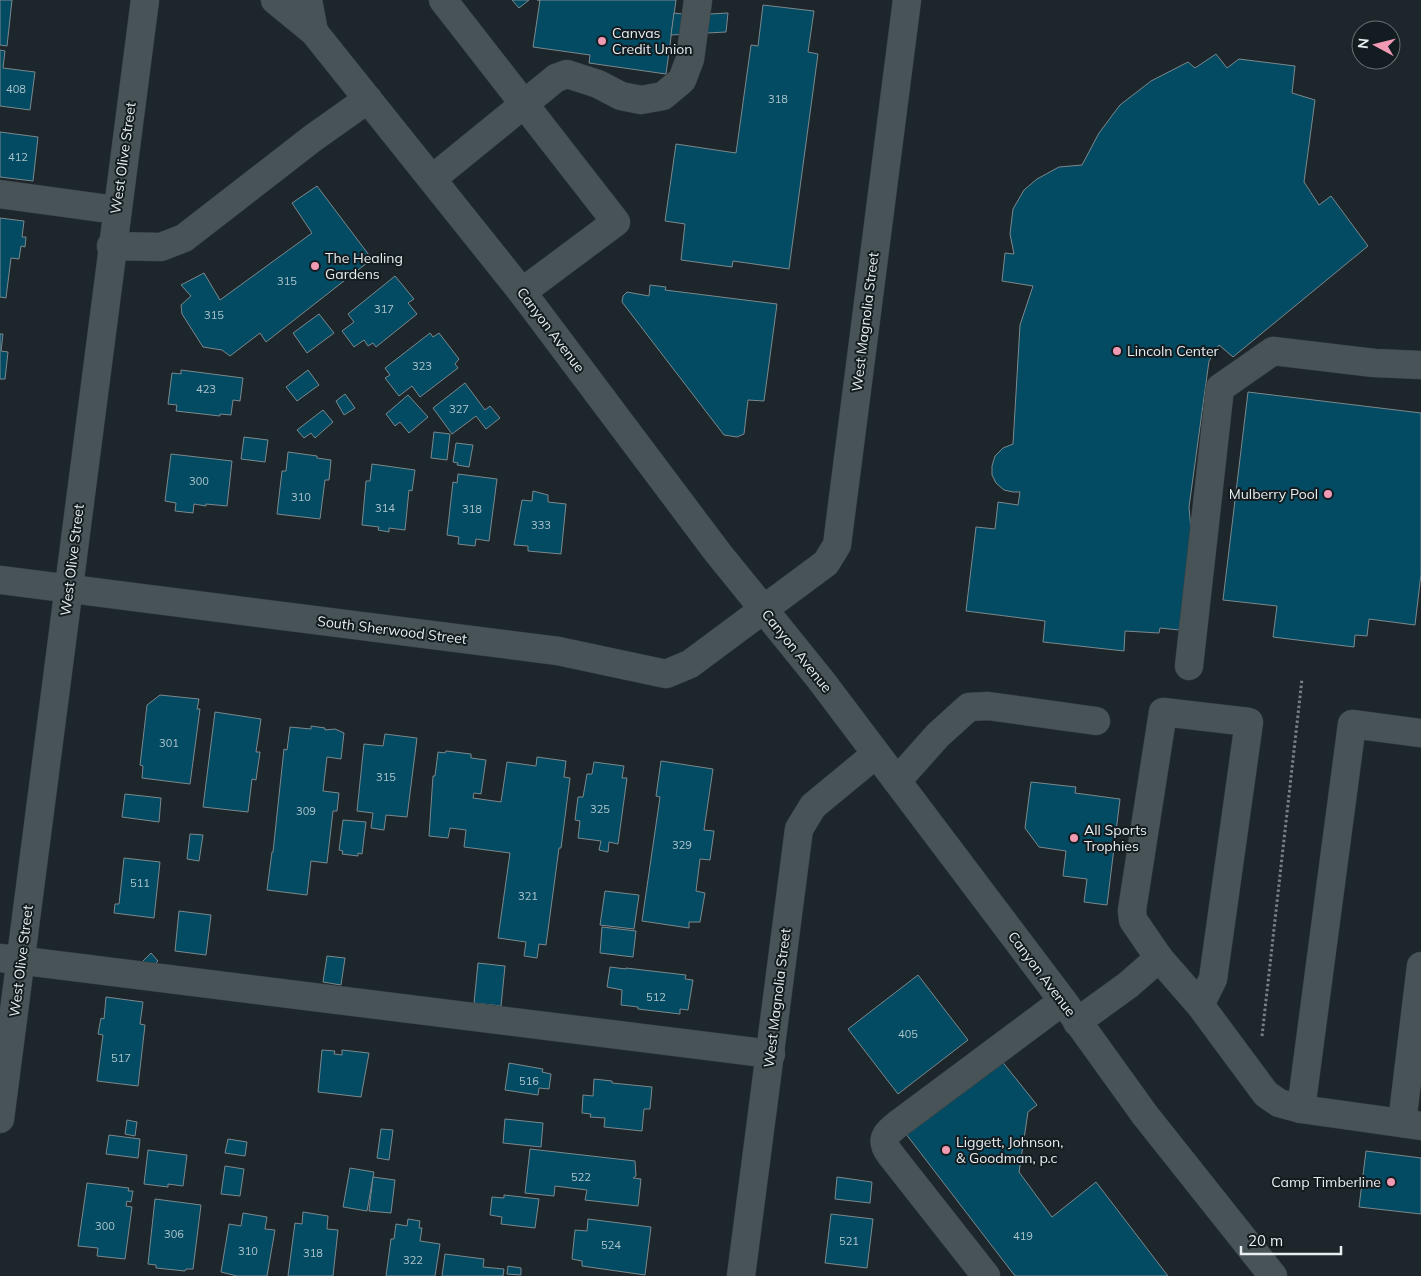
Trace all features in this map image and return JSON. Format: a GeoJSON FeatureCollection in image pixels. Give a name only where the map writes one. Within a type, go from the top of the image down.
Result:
{"type":"FeatureCollection","features":[{"type":"Feature","properties":{"kind":"street","name":"West Olive Street"},"geometry":{"type":"LineString","coordinates":[[0,1119],[11,959],[68,589],[111,246],[145,0]]}},
{"type":"Feature","properties":{"kind":"street","name":"Canyon Avenue"},"geometry":{"type":"LineString","coordinates":[[275,0],[314,32],[522,292],[712,545],[820,679],[1070,1012],[1144,1115],[1273,1276]]}},
{"type":"Feature","properties":{"kind":"street","name":"Canyon Avenue"},"geometry":{"type":"LineString","coordinates":[[308,0],[314,32]]}},
{"type":"Feature","properties":{"kind":"street"},"geometry":{"type":"LineString","coordinates":[[443,0],[616,222],[522,292]]}},
{"type":"Feature","properties":{"kind":"street"},"geometry":{"type":"LineString","coordinates":[[432,180],[556,78],[567,74],[598,84],[621,96],[641,100],[662,96],[682,80],[690,59],[698,0]]}},
{"type":"Feature","properties":{"kind":"street","name":"West Magnolia Street"},"geometry":{"type":"LineString","coordinates":[[764,610],[826,563],[837,545],[907,0]]}},
{"type":"Feature","properties":{"kind":"street"},"geometry":{"type":"LineString","coordinates":[[111,246],[161,247],[184,238],[313,138],[368,99]]}},
{"type":"Feature","properties":{"kind":"street"},"geometry":{"type":"LineString","coordinates":[[0,194],[116,210]]}},
{"type":"Feature","properties":{"kind":"street"},"geometry":{"type":"LineString","coordinates":[[1188,666],[1220,388],[1274,351],[1374,363],[1421,365]]}},
{"type":"Feature","properties":{"kind":"street","name":"South Sherwood Street"},"geometry":{"type":"LineString","coordinates":[[0,580],[558,651],[666,674],[690,664],[764,610]]}},
{"type":"Feature","properties":{"kind":"street"},"geometry":{"type":"LineString","coordinates":[[897,781],[938,735],[969,707],[988,706],[1096,721]]}},
{"type":"Feature","properties":{"kind":"street"},"geometry":{"type":"LineString","coordinates":[[1200,1004],[1213,979],[1248,722],[1163,712],[1132,910],[1133,920],[1159,958],[1200,1004],[1266,1094],[1279,1103],[1301,1109],[1411,1125],[1421,966]]}},
{"type":"Feature","properties":{"kind":"street"},"geometry":{"type":"LineString","coordinates":[[1301,1109],[1352,724],[1421,733]]}},
{"type":"Feature","properties":{"kind":"street","name":"West Magnolia Street"},"geometry":{"type":"LineString","coordinates":[[741,1276],[799,829],[813,806],[876,754]]}},
{"type":"Feature","properties":{"kind":"street"},"geometry":{"type":"LineString","coordinates":[[986,1276],[885,1147],[884,1139],[886,1134],[898,1124],[1070,1012],[1128,985],[1159,958]]}},
{"type":"Feature","properties":{"kind":"street"},"geometry":{"type":"LineString","coordinates":[[11,959],[770,1054]]}},
{"type":"Feature","properties":{"kind":"path"},"geometry":{"type":"LineString","coordinates":[[1261,1044],[1302,679]]}},
{"type":"Feature","properties":{"kind":"building"},"geometry":{"type":"Polygon","coordinates":[[[0,0],[12,0],[7,46],[0,45],[0,0]]]}},
{"type":"Feature","properties":{"kind":"building"},"geometry":{"type":"Polygon","coordinates":[[[512,0],[529,0],[519,8],[512,0]]]}},
{"type":"Feature","properties":{"kind":"building","name":"Canvas Credit Union"},"geometry":{"type":"Polygon","coordinates":[[[540,0],[676,0],[666,74],[589,63],[590,55],[533,47],[540,0]]]}},
{"type":"Feature","properties":{"kind":"building"},"geometry":{"type":"Polygon","coordinates":[[[763,5],[814,11],[808,52],[818,54],[789,269],[733,261],[732,267],[681,260],[685,224],[665,221],[676,144],[736,153],[751,45],[758,46],[763,5]]]}},
{"type":"Feature","properties":{"kind":"building"},"geometry":{"type":"Polygon","coordinates":[[[674,13],[691,15],[728,13],[726,32],[671,35],[674,13]]]}},
{"type":"Feature","properties":{"kind":"building"},"geometry":{"type":"Polygon","coordinates":[[[0,50],[5,51],[3,68],[35,72],[30,110],[0,106],[0,50]]]}},
{"type":"Feature","properties":{"kind":"building","name":"Lincoln Center"},"geometry":{"type":"Polygon","coordinates":[[[1216,54],[1227,68],[1239,59],[1295,66],[1292,93],[1315,100],[1304,182],[1319,205],[1331,196],[1368,246],[1233,357],[1219,345],[1209,361],[1189,507],[1192,542],[1179,630],[1160,628],[1159,633],[1125,631],[1124,651],[1043,642],[1045,621],[966,611],[976,527],[995,529],[998,502],[1018,505],[1020,492],[1004,490],[996,483],[992,475],[995,456],[1003,448],[1013,444],[1020,325],[1033,286],[1002,281],[1005,253],[1014,254],[1010,234],[1013,209],[1024,190],[1037,179],[1059,167],[1082,165],[1099,133],[1120,105],[1151,81],[1188,62],[1195,68],[1216,54]]]}},
{"type":"Feature","properties":{"kind":"building"},"geometry":{"type":"Polygon","coordinates":[[[0,132],[38,137],[33,181],[0,177],[0,132]]]}},
{"type":"Feature","properties":{"kind":"building","name":"The Healing Gardens"},"geometry":{"type":"Polygon","coordinates":[[[317,186],[372,259],[266,342],[260,333],[230,356],[222,350],[203,347],[182,314],[181,305],[191,296],[181,285],[204,273],[220,300],[312,233],[292,203],[317,186]]]}},
{"type":"Feature","properties":{"kind":"building"},"geometry":{"type":"Polygon","coordinates":[[[0,218],[24,221],[22,237],[26,237],[25,247],[21,246],[19,259],[11,258],[6,298],[0,297],[0,218]]]}},
{"type":"Feature","properties":{"kind":"building"},"geometry":{"type":"Polygon","coordinates":[[[395,276],[414,299],[408,303],[417,314],[376,347],[373,343],[368,346],[364,340],[354,347],[342,331],[354,322],[348,314],[395,276]]]}},
{"type":"Feature","properties":{"kind":"building"},"geometry":{"type":"Polygon","coordinates":[[[650,285],[666,287],[665,290],[777,304],[764,401],[748,400],[744,434],[737,437],[724,435],[622,302],[623,296],[627,292],[649,296],[650,285]]]}},
{"type":"Feature","properties":{"kind":"building"},"geometry":{"type":"Polygon","coordinates":[[[319,314],[334,333],[307,353],[293,333],[319,314]]]}},
{"type":"Feature","properties":{"kind":"building"},"geometry":{"type":"Polygon","coordinates":[[[430,333],[433,337],[439,333],[459,359],[455,364],[458,368],[420,397],[412,386],[399,396],[385,378],[390,375],[385,368],[430,333]]]}},
{"type":"Feature","properties":{"kind":"building"},"geometry":{"type":"Polygon","coordinates":[[[0,334],[3,334],[1,351],[8,352],[5,379],[0,379],[0,334]]]}},
{"type":"Feature","properties":{"kind":"building"},"geometry":{"type":"Polygon","coordinates":[[[181,370],[243,378],[240,401],[233,400],[231,415],[220,414],[220,416],[176,411],[177,405],[168,404],[172,373],[181,374],[181,370]]]}},
{"type":"Feature","properties":{"kind":"building"},"geometry":{"type":"Polygon","coordinates":[[[308,370],[319,385],[297,401],[286,387],[308,370]]]}},
{"type":"Feature","properties":{"kind":"building"},"geometry":{"type":"Polygon","coordinates":[[[465,383],[485,410],[490,406],[500,418],[486,429],[476,416],[452,434],[433,408],[465,383]]]}},
{"type":"Feature","properties":{"kind":"building","name":"Mulberry Pool"},"geometry":{"type":"Polygon","coordinates":[[[1248,392],[1421,413],[1421,574],[1415,625],[1369,619],[1367,636],[1355,635],[1354,647],[1273,637],[1277,606],[1223,600],[1248,392]]]}},
{"type":"Feature","properties":{"kind":"building"},"geometry":{"type":"Polygon","coordinates":[[[345,394],[355,408],[344,415],[336,401],[345,394]]]}},
{"type":"Feature","properties":{"kind":"building"},"geometry":{"type":"Polygon","coordinates":[[[408,395],[428,417],[409,433],[400,422],[395,426],[386,414],[408,395]]]}},
{"type":"Feature","properties":{"kind":"building"},"geometry":{"type":"Polygon","coordinates":[[[323,410],[333,422],[315,438],[311,433],[304,438],[297,430],[323,410]]]}},
{"type":"Feature","properties":{"kind":"building"},"geometry":{"type":"Polygon","coordinates":[[[434,432],[450,434],[447,460],[431,458],[434,432]]]}},
{"type":"Feature","properties":{"kind":"building"},"geometry":{"type":"Polygon","coordinates":[[[244,437],[268,440],[265,462],[241,459],[244,437]]]}},
{"type":"Feature","properties":{"kind":"building"},"geometry":{"type":"Polygon","coordinates":[[[456,443],[473,445],[469,467],[457,465],[458,463],[453,462],[456,443]]]}},
{"type":"Feature","properties":{"kind":"building"},"geometry":{"type":"Polygon","coordinates":[[[288,452],[331,460],[329,480],[325,480],[320,519],[277,514],[282,471],[286,471],[288,452]]]}},
{"type":"Feature","properties":{"kind":"building"},"geometry":{"type":"Polygon","coordinates":[[[171,454],[232,461],[227,506],[194,504],[193,513],[175,511],[176,503],[165,501],[171,454]]]}},
{"type":"Feature","properties":{"kind":"building"},"geometry":{"type":"Polygon","coordinates":[[[372,464],[415,470],[412,491],[409,490],[405,530],[389,528],[389,532],[378,530],[379,527],[362,525],[366,481],[370,481],[372,464]]]}},
{"type":"Feature","properties":{"kind":"building"},"geometry":{"type":"Polygon","coordinates":[[[458,474],[497,479],[489,541],[476,539],[475,546],[458,544],[459,537],[447,535],[453,482],[457,483],[458,474]]]}},
{"type":"Feature","properties":{"kind":"building"},"geometry":{"type":"Polygon","coordinates":[[[533,491],[548,495],[548,502],[566,504],[561,554],[528,551],[528,546],[514,545],[522,500],[532,501],[533,491]]]}},
{"type":"Feature","properties":{"kind":"building"},"geometry":{"type":"Polygon","coordinates":[[[160,695],[199,699],[197,709],[200,709],[190,784],[142,778],[143,766],[140,765],[147,705],[160,695]]]}},
{"type":"Feature","properties":{"kind":"building"},"geometry":{"type":"Polygon","coordinates":[[[215,712],[261,719],[256,752],[260,752],[256,780],[252,779],[248,812],[203,807],[215,712]]]}},
{"type":"Feature","properties":{"kind":"building"},"geometry":{"type":"Polygon","coordinates":[[[311,726],[325,728],[325,730],[335,729],[344,733],[341,759],[327,757],[323,791],[339,793],[337,811],[333,811],[327,863],[311,861],[307,895],[267,890],[284,749],[287,750],[290,727],[311,729],[311,726]]]}},
{"type":"Feature","properties":{"kind":"building"},"geometry":{"type":"Polygon","coordinates":[[[385,734],[417,738],[407,817],[386,815],[384,830],[371,828],[373,813],[357,811],[364,744],[383,746],[385,734]]]}},
{"type":"Feature","properties":{"kind":"building"},"geometry":{"type":"Polygon","coordinates":[[[446,751],[471,754],[471,758],[486,760],[481,794],[474,793],[473,798],[501,802],[507,762],[536,766],[537,757],[566,761],[564,777],[570,778],[561,848],[559,848],[546,945],[539,944],[537,958],[524,956],[526,942],[498,938],[510,853],[464,847],[466,830],[450,828],[448,838],[429,836],[433,776],[435,776],[438,752],[445,753],[446,751]]]}},
{"type":"Feature","properties":{"kind":"building"},"geometry":{"type":"Polygon","coordinates":[[[661,761],[713,769],[704,830],[714,831],[710,860],[700,859],[696,891],[705,893],[700,922],[689,922],[689,928],[642,921],[660,797],[656,796],[661,761]]]}},
{"type":"Feature","properties":{"kind":"building"},"geometry":{"type":"Polygon","coordinates":[[[594,762],[624,766],[622,778],[627,778],[618,844],[609,842],[608,852],[599,850],[601,841],[578,838],[580,821],[575,820],[578,797],[583,797],[587,774],[592,774],[594,762]]]}},
{"type":"Feature","properties":{"kind":"building","name":"All Sports Trophies"},"geometry":{"type":"Polygon","coordinates":[[[1031,782],[1076,787],[1075,793],[1120,799],[1107,905],[1084,902],[1087,879],[1063,876],[1066,851],[1039,847],[1025,828],[1031,782]]]}},
{"type":"Feature","properties":{"kind":"building"},"geometry":{"type":"Polygon","coordinates":[[[125,794],[161,798],[159,822],[122,817],[125,794]]]}},
{"type":"Feature","properties":{"kind":"building"},"geometry":{"type":"Polygon","coordinates":[[[343,820],[366,822],[362,854],[358,853],[358,856],[342,854],[343,851],[339,850],[343,820]]]}},
{"type":"Feature","properties":{"kind":"building"},"geometry":{"type":"Polygon","coordinates":[[[190,834],[203,835],[199,861],[187,859],[190,834]]]}},
{"type":"Feature","properties":{"kind":"building"},"geometry":{"type":"Polygon","coordinates":[[[124,858],[160,862],[154,918],[114,913],[115,904],[119,904],[124,858]]]}},
{"type":"Feature","properties":{"kind":"building"},"geometry":{"type":"Polygon","coordinates":[[[605,891],[639,895],[634,929],[600,925],[605,891]]]}},
{"type":"Feature","properties":{"kind":"building"},"geometry":{"type":"Polygon","coordinates":[[[179,911],[211,915],[206,955],[175,951],[179,911]]]}},
{"type":"Feature","properties":{"kind":"building"},"geometry":{"type":"Polygon","coordinates":[[[602,927],[636,931],[633,957],[600,953],[602,927]]]}},
{"type":"Feature","properties":{"kind":"building"},"geometry":{"type":"Polygon","coordinates":[[[151,953],[158,961],[150,969],[142,962],[151,953]]]}},
{"type":"Feature","properties":{"kind":"building"},"geometry":{"type":"Polygon","coordinates":[[[327,956],[345,958],[341,985],[323,982],[327,956]]]}},
{"type":"Feature","properties":{"kind":"building"},"geometry":{"type":"Polygon","coordinates":[[[478,963],[505,966],[501,1006],[474,1003],[478,963]]]}},
{"type":"Feature","properties":{"kind":"building"},"geometry":{"type":"Polygon","coordinates":[[[610,967],[686,975],[685,979],[693,980],[688,1010],[680,1009],[680,1014],[621,1005],[622,990],[607,987],[610,967]]]}},
{"type":"Feature","properties":{"kind":"building"},"geometry":{"type":"Polygon","coordinates":[[[918,975],[968,1040],[898,1094],[848,1029],[918,975]]]}},
{"type":"Feature","properties":{"kind":"building"},"geometry":{"type":"Polygon","coordinates":[[[106,997],[143,1002],[140,1024],[145,1025],[138,1086],[97,1081],[103,1035],[98,1034],[101,1018],[104,1019],[106,997]]]}},
{"type":"Feature","properties":{"kind":"building"},"geometry":{"type":"Polygon","coordinates":[[[322,1050],[335,1051],[334,1054],[342,1055],[342,1050],[369,1053],[361,1097],[318,1092],[322,1050]]]}},
{"type":"Feature","properties":{"kind":"building"},"geometry":{"type":"Polygon","coordinates":[[[1001,1060],[1037,1105],[1028,1112],[1019,1172],[1052,1217],[1096,1182],[1168,1276],[1015,1276],[906,1134],[1001,1060]]]}},
{"type":"Feature","properties":{"kind":"building"},"geometry":{"type":"Polygon","coordinates":[[[509,1063],[543,1069],[542,1072],[551,1074],[549,1089],[539,1088],[538,1095],[505,1090],[509,1063]]]}},
{"type":"Feature","properties":{"kind":"building"},"geometry":{"type":"Polygon","coordinates":[[[594,1079],[612,1081],[612,1083],[652,1087],[650,1109],[644,1109],[642,1131],[604,1127],[605,1118],[590,1117],[591,1114],[582,1113],[583,1095],[593,1096],[594,1079]]]}},
{"type":"Feature","properties":{"kind":"building"},"geometry":{"type":"Polygon","coordinates":[[[505,1119],[543,1123],[541,1147],[503,1143],[505,1119]]]}},
{"type":"Feature","properties":{"kind":"building"},"geometry":{"type":"Polygon","coordinates":[[[127,1120],[137,1122],[135,1136],[125,1134],[127,1120]]]}},
{"type":"Feature","properties":{"kind":"building"},"geometry":{"type":"Polygon","coordinates":[[[381,1129],[393,1130],[389,1160],[377,1158],[381,1129]]]}},
{"type":"Feature","properties":{"kind":"building"},"geometry":{"type":"Polygon","coordinates":[[[109,1135],[140,1139],[138,1158],[106,1154],[109,1135]]]}},
{"type":"Feature","properties":{"kind":"building"},"geometry":{"type":"Polygon","coordinates":[[[228,1139],[247,1142],[245,1156],[225,1153],[228,1139]]]}},
{"type":"Feature","properties":{"kind":"building"},"geometry":{"type":"Polygon","coordinates":[[[530,1149],[635,1161],[636,1176],[633,1178],[641,1179],[638,1206],[585,1200],[587,1190],[555,1186],[554,1196],[525,1193],[530,1149]]]}},
{"type":"Feature","properties":{"kind":"building"},"geometry":{"type":"Polygon","coordinates":[[[148,1150],[187,1155],[183,1186],[168,1184],[168,1187],[144,1184],[148,1150]]]}},
{"type":"Feature","properties":{"kind":"building","name":"Camp Timberline"},"geometry":{"type":"Polygon","coordinates":[[[1366,1151],[1421,1158],[1421,1214],[1359,1207],[1366,1151]]]}},
{"type":"Feature","properties":{"kind":"building"},"geometry":{"type":"Polygon","coordinates":[[[225,1166],[244,1169],[240,1196],[221,1194],[225,1166]]]}},
{"type":"Feature","properties":{"kind":"building"},"geometry":{"type":"Polygon","coordinates":[[[350,1168],[374,1172],[367,1211],[343,1207],[350,1168]]]}},
{"type":"Feature","properties":{"kind":"building"},"geometry":{"type":"Polygon","coordinates":[[[373,1177],[395,1180],[391,1213],[369,1211],[373,1177]]]}},
{"type":"Feature","properties":{"kind":"building"},"geometry":{"type":"Polygon","coordinates":[[[837,1177],[872,1182],[870,1203],[835,1199],[837,1177]]]}},
{"type":"Feature","properties":{"kind":"building"},"geometry":{"type":"Polygon","coordinates":[[[87,1183],[129,1188],[128,1191],[133,1191],[131,1202],[127,1201],[126,1206],[132,1207],[125,1259],[97,1256],[98,1248],[78,1246],[87,1183]]]}},
{"type":"Feature","properties":{"kind":"building"},"geometry":{"type":"Polygon","coordinates":[[[504,1195],[539,1199],[535,1228],[501,1224],[502,1217],[490,1215],[492,1197],[504,1198],[504,1195]]]}},
{"type":"Feature","properties":{"kind":"building"},"geometry":{"type":"Polygon","coordinates":[[[155,1199],[201,1205],[193,1269],[186,1269],[185,1271],[156,1268],[156,1265],[148,1264],[155,1199]]]}},
{"type":"Feature","properties":{"kind":"building"},"geometry":{"type":"Polygon","coordinates":[[[303,1212],[328,1216],[327,1229],[338,1230],[333,1276],[288,1276],[295,1223],[302,1224],[303,1212]]]}},
{"type":"Feature","properties":{"kind":"building"},"geometry":{"type":"Polygon","coordinates":[[[243,1213],[267,1217],[265,1229],[275,1230],[267,1276],[237,1276],[221,1272],[229,1224],[241,1226],[243,1213]]]}},
{"type":"Feature","properties":{"kind":"building"},"geometry":{"type":"Polygon","coordinates":[[[831,1214],[873,1219],[867,1268],[825,1263],[831,1214]]]}},
{"type":"Feature","properties":{"kind":"building"},"geometry":{"type":"Polygon","coordinates":[[[408,1219],[420,1221],[419,1228],[422,1228],[420,1241],[440,1244],[435,1276],[386,1276],[391,1239],[394,1239],[396,1224],[407,1226],[408,1219]]]}},
{"type":"Feature","properties":{"kind":"building"},"geometry":{"type":"Polygon","coordinates":[[[588,1219],[651,1227],[645,1275],[582,1266],[582,1261],[572,1259],[575,1230],[587,1231],[588,1219]]]}},
{"type":"Feature","properties":{"kind":"building"},"geometry":{"type":"Polygon","coordinates":[[[445,1254],[484,1259],[483,1267],[504,1269],[503,1276],[442,1276],[445,1254]]]}},
{"type":"Feature","properties":{"kind":"building"},"geometry":{"type":"Polygon","coordinates":[[[508,1266],[521,1268],[521,1275],[507,1274],[508,1266]]]}},
{"type":"Feature","properties":{"kind":"place","name":"Canvas Credit Union"},"geometry":{"type":"Point","coordinates":[602,41]}},
{"type":"Feature","properties":{"kind":"place","name":"The Healing Gardens"},"geometry":{"type":"Point","coordinates":[315,266]}},
{"type":"Feature","properties":{"kind":"place","name":"Lincoln Center"},"geometry":{"type":"Point","coordinates":[1117,351]}},
{"type":"Feature","properties":{"kind":"place","name":"Mulberry Pool"},"geometry":{"type":"Point","coordinates":[1328,494]}},
{"type":"Feature","properties":{"kind":"place","name":"All Sports Trophies"},"geometry":{"type":"Point","coordinates":[1074,838]}},
{"type":"Feature","properties":{"kind":"place","name":"Liggett, Johnson, & Goodman, p.c"},"geometry":{"type":"Point","coordinates":[946,1150]}},
{"type":"Feature","properties":{"kind":"place","name":"Camp Timberline"},"geometry":{"type":"Point","coordinates":[1391,1182]}}]}
